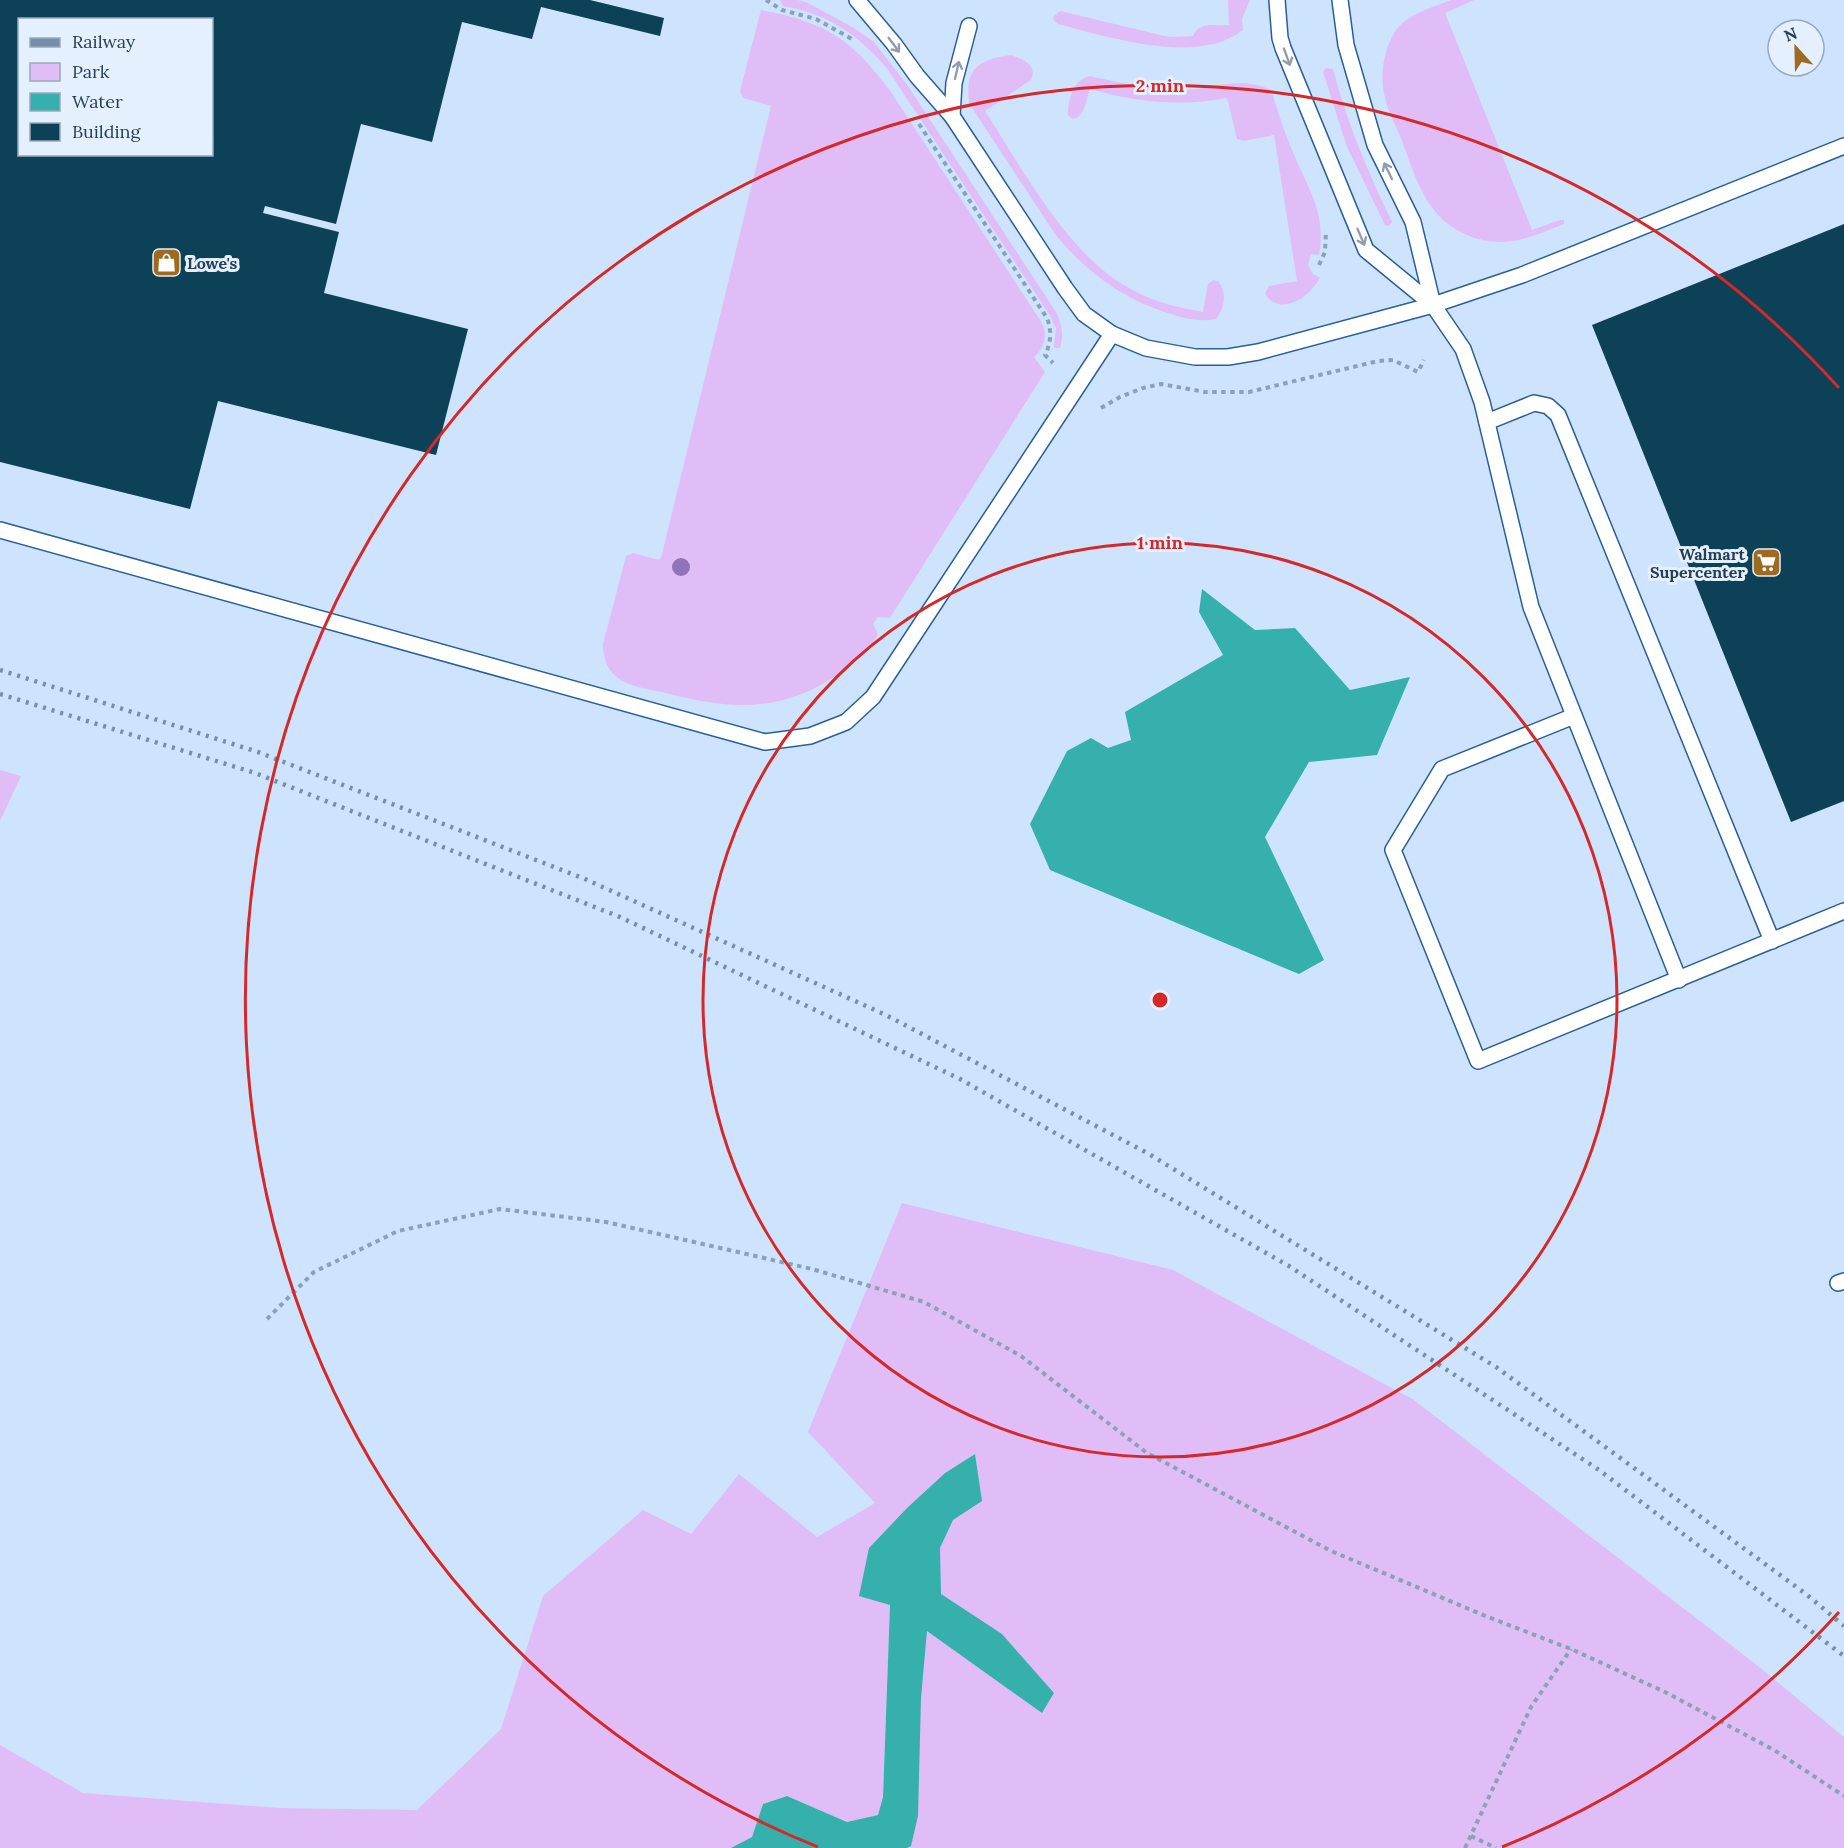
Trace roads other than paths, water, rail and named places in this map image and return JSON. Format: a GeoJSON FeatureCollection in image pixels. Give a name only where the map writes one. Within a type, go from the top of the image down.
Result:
{"type":"FeatureCollection","features":[{"type":"Feature","properties":{"kind":"lane"},"geometry":{"type":"LineString","coordinates":[[857,0],[894,44],[916,76],[952,116],[1084,314],[1112,334],[1146,348],[1195,357],[1228,357],[1280,346],[1433,305],[1522,275],[1844,146]]}},
{"type":"Feature","properties":{"kind":"lane"},"geometry":{"type":"LineString","coordinates":[[1276,0],[1283,48],[1366,250],[1433,305],[1463,349],[1482,402],[1531,607],[1679,980]]}},
{"type":"Feature","properties":{"kind":"lane"},"geometry":{"type":"LineString","coordinates":[[1340,0],[1346,45],[1375,145],[1413,222],[1433,305]]}},
{"type":"Feature","properties":{"kind":"lane"},"geometry":{"type":"LineString","coordinates":[[952,116],[954,83],[969,26]]}},
{"type":"Feature","properties":{"kind":"lane"},"geometry":{"type":"LineString","coordinates":[[0,530],[765,742],[810,736],[846,722],[873,697],[1112,334]]}},
{"type":"Feature","properties":{"kind":"lane"},"geometry":{"type":"LineString","coordinates":[[1487,422],[1534,403],[1548,406],[1558,415],[1772,940]]}},
{"type":"Feature","properties":{"kind":"lane"},"geometry":{"type":"LineString","coordinates":[[1574,716],[1442,770],[1393,849],[1478,1061],[1844,910]]}},
{"type":"Feature","properties":{"kind":"water"},"geometry":{"type":"Polygon","coordinates":[[[1202,589],[1255,630],[1295,628],[1350,690],[1410,677],[1377,755],[1309,762],[1265,837],[1324,960],[1299,974],[1050,870],[1030,824],[1067,751],[1091,738],[1108,748],[1131,740],[1125,712],[1223,655],[1199,612],[1202,589]]]}},
{"type":"Feature","properties":{"kind":"water"},"geometry":{"type":"Polygon","coordinates":[[[975,1454],[982,1501],[953,1520],[940,1548],[941,1594],[1002,1634],[1054,1693],[1042,1713],[927,1631],[921,1698],[918,1816],[911,1846],[907,1848],[731,1848],[752,1837],[763,1804],[787,1796],[847,1822],[878,1815],[883,1797],[890,1605],[859,1596],[869,1548],[945,1473],[975,1454]]]}},
{"type":"Feature","properties":{"kind":"railway"},"geometry":{"type":"LineString","coordinates":[[0,670],[258,752],[585,879],[886,1015],[1149,1154],[1496,1367],[1806,1594],[1844,1626]]}},
{"type":"Feature","properties":{"kind":"railway"},"geometry":{"type":"LineString","coordinates":[[0,694],[255,773],[620,917],[960,1079],[1289,1266],[1599,1470],[1844,1656]]}},
{"type":"Feature","properties":{"kind":"place","name":"Lowe's"},"geometry":{"type":"Point","coordinates":[166,263]}},
{"type":"Feature","properties":{"kind":"place","name":"Walmart Supercenter"},"geometry":{"type":"Point","coordinates":[1766,563]}}]}
